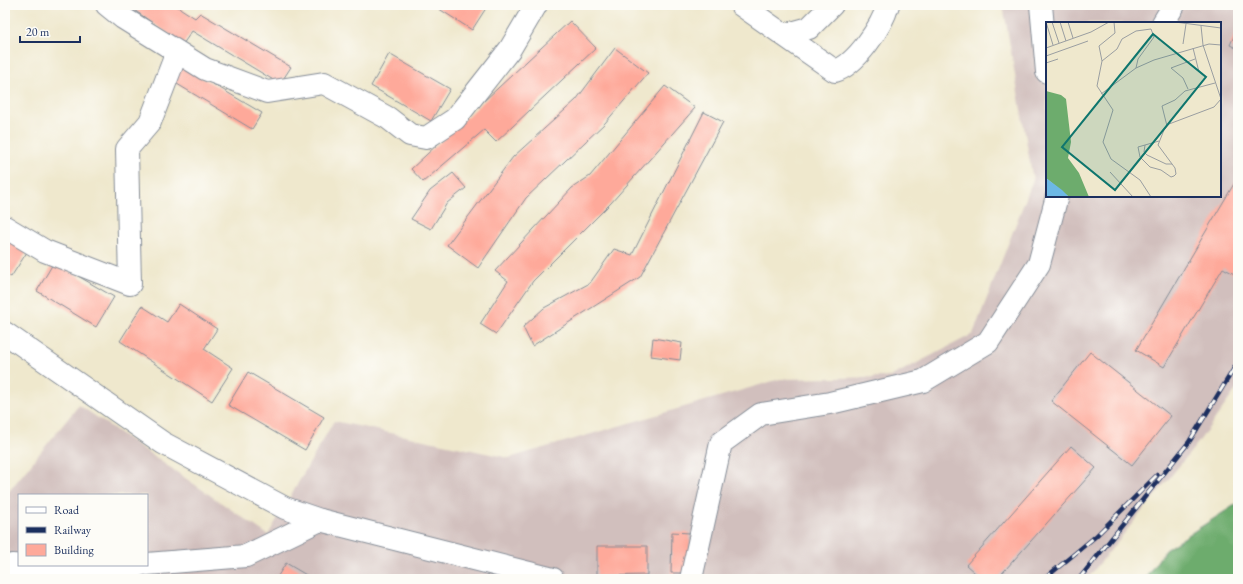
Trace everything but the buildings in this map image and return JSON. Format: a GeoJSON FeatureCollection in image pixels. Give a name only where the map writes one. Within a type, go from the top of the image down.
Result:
{"type":"FeatureCollection","features":[{"type":"Feature","properties":{"kind":"street"},"geometry":{"type":"LineString","coordinates":[[107,5],[123,18],[205,69],[267,92],[324,83],[388,118],[410,135],[426,138],[456,119],[510,49],[536,5]]}},
{"type":"Feature","properties":{"kind":"street"},"geometry":{"type":"LineString","coordinates":[[742,5],[835,71],[840,70],[865,48],[888,5]]}},
{"type":"Feature","properties":{"kind":"street"},"geometry":{"type":"LineString","coordinates":[[784,35],[809,28],[832,5]]}},
{"type":"Feature","properties":{"kind":"street"},"geometry":{"type":"LineString","coordinates":[[1041,5],[1046,61]]}},
{"type":"Feature","properties":{"kind":"street"},"geometry":{"type":"LineString","coordinates":[[1165,22],[1174,5]]}},
{"type":"Feature","properties":{"kind":"street"},"geometry":{"type":"LineString","coordinates":[[5,227],[45,251],[130,284],[127,149],[150,122],[176,52]]}},
{"type":"Feature","properties":{"kind":"street"},"geometry":{"type":"LineString","coordinates":[[691,579],[721,443],[761,414],[830,403],[923,381],[988,342],[1039,264],[1057,197]]}},
{"type":"Feature","properties":{"kind":"street"},"geometry":{"type":"LineString","coordinates":[[5,333],[163,443],[285,508],[320,520],[553,579]]}},
{"type":"Feature","properties":{"kind":"street"},"geometry":{"type":"LineString","coordinates":[[148,564],[246,556],[320,520]]}},
{"type":"Feature","properties":{"kind":"street"},"geometry":{"type":"LineString","coordinates":[[5,568],[12,565],[18,565]]}},
{"type":"Feature","properties":{"kind":"street"},"geometry":{"type":"LineString","coordinates":[[26,566],[81,570],[127,566]]}},
{"type":"Feature","properties":{"kind":"shaded area"},"geometry":{"type":"Polygon","coordinates":[[[1003,5],[1238,5],[1238,387],[1197,444],[1087,579],[5,579],[5,496],[79,405],[268,535],[334,421],[509,458],[780,379],[890,377],[973,334],[1033,180],[1003,5]]]}},
{"type":"Feature","properties":{"kind":"green space"},"geometry":{"type":"Polygon","coordinates":[[[1238,503],[1238,579],[1145,579],[1165,550],[1238,503]]]}},
{"type":"Feature","properties":{"kind":"railway"},"geometry":{"type":"LineString","coordinates":[[1079,579],[1189,442],[1238,362]]}},
{"type":"Feature","properties":{"kind":"railway"},"geometry":{"type":"LineString","coordinates":[[1044,579],[1096,536],[1157,475]]}}]}
